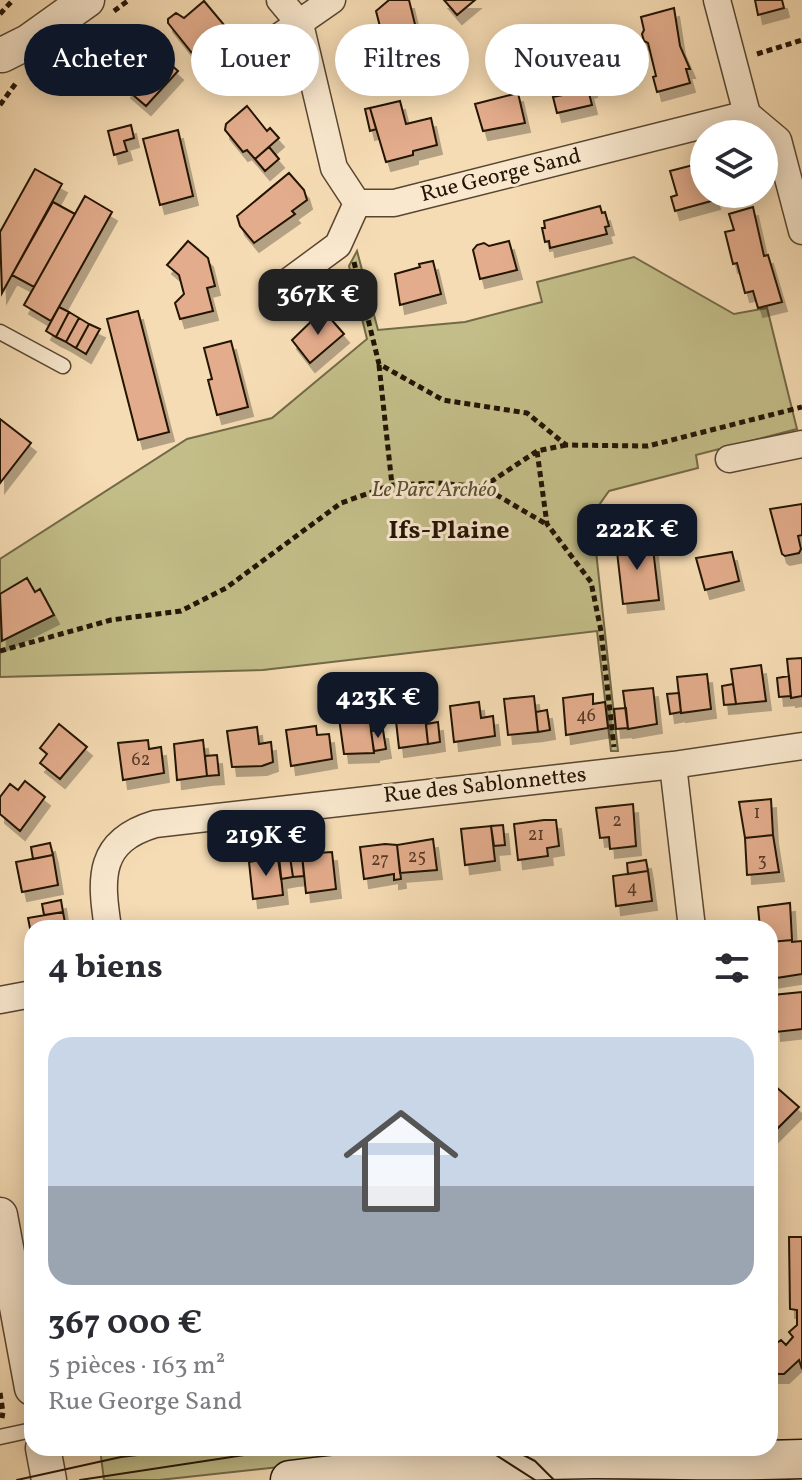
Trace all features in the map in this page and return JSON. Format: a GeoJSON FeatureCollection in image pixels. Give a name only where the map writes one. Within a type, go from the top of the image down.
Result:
{"type":"FeatureCollection","features":[{"type":"Feature","properties":{"kind":"main road"},"geometry":{"type":"LineString","coordinates":[[309,1479],[424,1465],[632,1456]]}},
{"type":"Feature","properties":{"kind":"main road"},"geometry":{"type":"LineString","coordinates":[[686,1456],[756,1461],[802,1459]]}},
{"type":"Feature","properties":{"kind":"street"},"geometry":{"type":"LineString","coordinates":[[1,56],[18,26],[47,0]]}},
{"type":"Feature","properties":{"kind":"street"},"geometry":{"type":"LineString","coordinates":[[1,56],[28,42],[87,0]]}},
{"type":"Feature","properties":{"kind":"street"},"geometry":{"type":"LineString","coordinates":[[280,0],[300,24],[332,0]]}},
{"type":"Feature","properties":{"kind":"street"},"geometry":{"type":"LineString","coordinates":[[717,0],[747,114],[778,140],[800,218]]}},
{"type":"Feature","properties":{"kind":"street"},"geometry":{"type":"LineString","coordinates":[[281,287],[338,245],[357,203],[334,168],[317,96]]}},
{"type":"Feature","properties":{"kind":"street","name":"Rue George Sand"},"geometry":{"type":"LineString","coordinates":[[357,203],[394,203],[747,114]]}},
{"type":"Feature","properties":{"kind":"street"},"geometry":{"type":"LineString","coordinates":[[729,459],[802,444]]}},
{"type":"Feature","properties":{"kind":"street","name":"Rue des Sablonnettes"},"geometry":{"type":"LineString","coordinates":[[107,920],[102,886],[104,870],[118,843],[144,827],[673,765],[802,746]]}},
{"type":"Feature","properties":{"kind":"street"},"geometry":{"type":"LineString","coordinates":[[673,765],[691,920]]}},
{"type":"Feature","properties":{"kind":"street"},"geometry":{"type":"LineString","coordinates":[[0,1000],[24,996]]}},
{"type":"Feature","properties":{"kind":"street"},"geometry":{"type":"LineString","coordinates":[[0,1215],[24,1345]]}},
{"type":"Feature","properties":{"kind":"street"},"geometry":{"type":"LineString","coordinates":[[44,1456],[49,1480]]}},
{"type":"Feature","properties":{"kind":"lane"},"geometry":{"type":"LineString","coordinates":[[0,332],[63,366]]}},
{"type":"Feature","properties":{"kind":"lane"},"geometry":{"type":"LineString","coordinates":[[0,1437],[24,1432]]}},
{"type":"Feature","properties":{"kind":"path"},"geometry":{"type":"LineString","coordinates":[[0,14],[13,0]]}},
{"type":"Feature","properties":{"kind":"path"},"geometry":{"type":"LineString","coordinates":[[733,61],[802,40]]}},
{"type":"Feature","properties":{"kind":"path"},"geometry":{"type":"LineString","coordinates":[[338,245],[353,259],[379,364],[392,485]]}},
{"type":"Feature","properties":{"kind":"path"},"geometry":{"type":"LineString","coordinates":[[379,364],[443,400],[527,413],[566,445]]}},
{"type":"Feature","properties":{"kind":"path"},"geometry":{"type":"LineString","coordinates":[[483,487],[537,451],[566,445],[648,446],[802,407]]}},
{"type":"Feature","properties":{"kind":"path"},"geometry":{"type":"LineString","coordinates":[[537,451],[547,524]]}},
{"type":"Feature","properties":{"kind":"path"},"geometry":{"type":"LineString","coordinates":[[0,651],[111,620],[181,611],[226,588],[341,503],[392,485],[438,483],[483,487],[547,524],[591,582],[601,631],[617,771]]}},
{"type":"Feature","properties":{"kind":"path"},"geometry":{"type":"LineString","coordinates":[[0,1393],[3,1412],[0,1423]]}},
{"type":"Feature","properties":{"kind":"green space","name":"Le Parc Archéo"},"geometry":{"type":"Polygon","coordinates":[[[357,251],[378,330],[465,322],[542,302],[537,282],[634,257],[734,314],[767,308],[797,429],[696,455],[698,468],[609,491],[592,515],[618,751],[611,751],[597,631],[263,670],[0,677],[0,559],[187,439],[272,418],[367,339],[349,266],[357,251]]]}},
{"type":"Feature","properties":{"kind":"green space"},"geometry":{"type":"Polygon","coordinates":[[[101,1456],[382,1456],[159,1480],[104,1480],[101,1456]]]}},
{"type":"Feature","properties":{"kind":"building"},"geometry":{"type":"Polygon","coordinates":[[[389,0],[409,0],[415,24],[379,24],[376,11],[389,0]]]}},
{"type":"Feature","properties":{"kind":"building"},"geometry":{"type":"Polygon","coordinates":[[[444,0],[475,0],[457,15],[444,0]]]}},
{"type":"Feature","properties":{"kind":"building"},"geometry":{"type":"Polygon","coordinates":[[[755,0],[782,0],[784,8],[758,15],[755,0]]]}},
{"type":"Feature","properties":{"kind":"building"},"geometry":{"type":"Polygon","coordinates":[[[204,1],[223,24],[191,24],[191,52],[175,32],[175,24],[168,23],[168,19],[176,13],[184,18],[204,1]]]}},
{"type":"Feature","properties":{"kind":"building"},"geometry":{"type":"Polygon","coordinates":[[[674,8],[680,46],[690,69],[686,69],[690,83],[657,92],[649,47],[649,24],[643,24],[641,17],[674,8]]]}},
{"type":"Feature","properties":{"kind":"building"},"geometry":{"type":"Polygon","coordinates":[[[134,96],[155,96],[146,106],[134,96]]]}},
{"type":"Feature","properties":{"kind":"building"},"geometry":{"type":"Polygon","coordinates":[[[519,96],[525,123],[483,131],[475,104],[519,96]]]}},
{"type":"Feature","properties":{"kind":"building"},"geometry":{"type":"Polygon","coordinates":[[[590,96],[592,105],[557,113],[553,97],[590,96]]]}},
{"type":"Feature","properties":{"kind":"building"},"geometry":{"type":"Polygon","coordinates":[[[400,101],[406,124],[431,118],[437,145],[386,162],[370,108],[400,101]]]}},
{"type":"Feature","properties":{"kind":"building"},"geometry":{"type":"Polygon","coordinates":[[[247,106],[267,131],[270,128],[279,138],[255,159],[247,150],[243,152],[225,130],[226,124],[247,106]]]}},
{"type":"Feature","properties":{"kind":"building"},"geometry":{"type":"Polygon","coordinates":[[[370,108],[376,129],[370,131],[365,109],[370,108]]]}},
{"type":"Feature","properties":{"kind":"building"},"geometry":{"type":"Polygon","coordinates":[[[131,125],[134,138],[124,141],[127,151],[114,155],[108,131],[131,125]]]}},
{"type":"Feature","properties":{"kind":"building"},"geometry":{"type":"Polygon","coordinates":[[[178,130],[193,196],[160,205],[143,139],[178,130]]]}},
{"type":"Feature","properties":{"kind":"building"},"geometry":{"type":"Polygon","coordinates":[[[269,147],[279,159],[265,171],[255,159],[269,147]]]}},
{"type":"Feature","properties":{"kind":"building"},"geometry":{"type":"Polygon","coordinates":[[[690,166],[690,207],[675,211],[671,197],[677,195],[670,171],[690,166]]]}},
{"type":"Feature","properties":{"kind":"building"},"geometry":{"type":"Polygon","coordinates":[[[35,169],[62,184],[2,293],[0,232],[35,169]]]}},
{"type":"Feature","properties":{"kind":"building"},"geometry":{"type":"Polygon","coordinates":[[[289,173],[304,190],[307,200],[292,211],[295,214],[254,243],[240,226],[237,216],[289,173]]]}},
{"type":"Feature","properties":{"kind":"building"},"geometry":{"type":"Polygon","coordinates":[[[85,196],[112,212],[51,321],[24,305],[85,196]]]}},
{"type":"Feature","properties":{"kind":"building"},"geometry":{"type":"Polygon","coordinates":[[[53,202],[75,214],[34,287],[12,275],[53,202]]]}},
{"type":"Feature","properties":{"kind":"building"},"geometry":{"type":"Polygon","coordinates":[[[600,206],[609,226],[605,227],[607,234],[550,248],[549,241],[545,242],[544,221],[600,206]]]}},
{"type":"Feature","properties":{"kind":"building"},"geometry":{"type":"Polygon","coordinates":[[[753,208],[764,256],[768,255],[782,302],[758,308],[753,291],[745,293],[725,232],[734,230],[729,214],[753,208]]]}},
{"type":"Feature","properties":{"kind":"building"},"geometry":{"type":"Polygon","coordinates":[[[188,241],[208,258],[215,286],[207,288],[213,311],[180,319],[175,303],[184,294],[179,275],[167,265],[188,241]]]}},
{"type":"Feature","properties":{"kind":"building"},"geometry":{"type":"Polygon","coordinates":[[[509,241],[517,270],[480,279],[473,250],[484,243],[489,246],[509,241]]]}},
{"type":"Feature","properties":{"kind":"building"},"geometry":{"type":"Polygon","coordinates":[[[433,261],[441,294],[400,305],[395,274],[433,261]]]}},
{"type":"Feature","properties":{"kind":"building"},"geometry":{"type":"Polygon","coordinates":[[[59,307],[69,312],[56,337],[46,331],[59,307]]]}},
{"type":"Feature","properties":{"kind":"building"},"geometry":{"type":"Polygon","coordinates":[[[323,310],[344,334],[310,363],[292,340],[323,310]]]}},
{"type":"Feature","properties":{"kind":"building"},"geometry":{"type":"Polygon","coordinates":[[[138,311],[169,432],[138,440],[107,319],[138,311]]]}},
{"type":"Feature","properties":{"kind":"building"},"geometry":{"type":"Polygon","coordinates":[[[69,312],[79,318],[66,342],[56,337],[69,312]]]}},
{"type":"Feature","properties":{"kind":"building"},"geometry":{"type":"Polygon","coordinates":[[[79,318],[89,324],[76,348],[66,342],[79,318]]]}},
{"type":"Feature","properties":{"kind":"building"},"geometry":{"type":"Polygon","coordinates":[[[89,324],[100,329],[86,354],[76,348],[89,324]]]}},
{"type":"Feature","properties":{"kind":"building"},"geometry":{"type":"Polygon","coordinates":[[[231,341],[248,407],[217,415],[204,348],[231,341]]]}},
{"type":"Feature","properties":{"kind":"building"},"geometry":{"type":"Polygon","coordinates":[[[0,419],[31,443],[0,483],[0,419]]]}},
{"type":"Feature","properties":{"kind":"building"},"geometry":{"type":"Polygon","coordinates":[[[802,504],[802,535],[798,536],[801,549],[799,553],[785,556],[770,509],[802,504]]]}},
{"type":"Feature","properties":{"kind":"building"},"geometry":{"type":"Polygon","coordinates":[[[652,540],[659,600],[623,604],[616,543],[652,540]]]}},
{"type":"Feature","properties":{"kind":"building"},"geometry":{"type":"Polygon","coordinates":[[[732,552],[739,581],[705,590],[696,558],[732,552]]]}},
{"type":"Feature","properties":{"kind":"building"},"geometry":{"type":"Polygon","coordinates":[[[27,578],[35,592],[40,589],[54,615],[2,641],[0,594],[27,578]]]}},
{"type":"Feature","properties":{"kind":"building"},"geometry":{"type":"Polygon","coordinates":[[[802,658],[802,696],[791,698],[787,659],[802,658]]]}},
{"type":"Feature","properties":{"kind":"building"},"geometry":{"type":"Polygon","coordinates":[[[761,665],[766,701],[736,704],[731,669],[761,665]]]}},
{"type":"Feature","properties":{"kind":"building"},"geometry":{"type":"Polygon","coordinates":[[[707,674],[711,709],[681,713],[677,677],[707,674]]]}},
{"type":"Feature","properties":{"kind":"building"},"geometry":{"type":"Polygon","coordinates":[[[789,676],[791,696],[779,697],[777,678],[789,676]]]}},
{"type":"Feature","properties":{"kind":"building"},"geometry":{"type":"Polygon","coordinates":[[[733,684],[736,704],[724,705],[722,686],[733,684]]]}},
{"type":"Feature","properties":{"kind":"building"},"geometry":{"type":"Polygon","coordinates":[[[653,688],[657,724],[628,729],[623,691],[653,688]]]}},
{"type":"Feature","properties":{"kind":"building"},"geometry":{"type":"Polygon","coordinates":[[[679,693],[681,712],[670,714],[667,694],[679,693]]]}},
{"type":"Feature","properties":{"kind":"building"},"geometry":{"type":"Polygon","coordinates":[[[593,694],[593,704],[605,702],[608,728],[566,735],[563,698],[593,694]]]}},
{"type":"Feature","properties":{"kind":"building"},"geometry":{"type":"Polygon","coordinates":[[[534,696],[538,732],[508,735],[504,699],[534,696]]]}},
{"type":"Feature","properties":{"kind":"building"},"geometry":{"type":"Polygon","coordinates":[[[479,702],[481,718],[493,716],[495,736],[454,742],[450,706],[479,702]]]}},
{"type":"Feature","properties":{"kind":"building"},"geometry":{"type":"Polygon","coordinates":[[[424,708],[428,744],[399,748],[395,712],[424,708]]]}},
{"type":"Feature","properties":{"kind":"building"},"geometry":{"type":"Polygon","coordinates":[[[626,708],[628,728],[616,729],[614,709],[626,708]]]}},
{"type":"Feature","properties":{"kind":"building"},"geometry":{"type":"Polygon","coordinates":[[[547,710],[550,730],[538,732],[536,712],[547,710]]]}},
{"type":"Feature","properties":{"kind":"building"},"geometry":{"type":"Polygon","coordinates":[[[369,714],[374,753],[344,754],[339,718],[369,714]]]}},
{"type":"Feature","properties":{"kind":"building"},"geometry":{"type":"Polygon","coordinates":[[[438,722],[440,742],[428,744],[426,724],[438,722]]]}},
{"type":"Feature","properties":{"kind":"building"},"geometry":{"type":"Polygon","coordinates":[[[59,724],[87,747],[60,779],[40,763],[47,754],[40,748],[59,724]]]}},
{"type":"Feature","properties":{"kind":"building"},"geometry":{"type":"Polygon","coordinates":[[[316,726],[317,735],[329,734],[332,759],[291,766],[286,730],[316,726]]]}},
{"type":"Feature","properties":{"kind":"building"},"geometry":{"type":"Polygon","coordinates":[[[257,727],[259,744],[271,742],[273,762],[262,766],[232,767],[227,731],[257,727]]]}},
{"type":"Feature","properties":{"kind":"building"},"geometry":{"type":"Polygon","coordinates":[[[383,730],[386,749],[374,751],[371,731],[383,730]]]}},
{"type":"Feature","properties":{"kind":"building"},"geometry":{"type":"Polygon","coordinates":[[[148,740],[149,749],[161,747],[164,773],[123,780],[118,743],[148,740]]]}},
{"type":"Feature","properties":{"kind":"building"},"geometry":{"type":"Polygon","coordinates":[[[203,740],[207,776],[177,780],[174,744],[203,740]]]}},
{"type":"Feature","properties":{"kind":"building"},"geometry":{"type":"Polygon","coordinates":[[[217,755],[219,775],[207,776],[205,756],[217,755]]]}},
{"type":"Feature","properties":{"kind":"building"},"geometry":{"type":"Polygon","coordinates":[[[25,781],[45,797],[20,831],[0,814],[0,797],[10,784],[18,790],[25,781]]]}},
{"type":"Feature","properties":{"kind":"building"},"geometry":{"type":"Polygon","coordinates":[[[771,799],[773,835],[745,838],[739,802],[771,799]]]}},
{"type":"Feature","properties":{"kind":"building"},"geometry":{"type":"Polygon","coordinates":[[[633,804],[636,846],[610,849],[609,837],[600,838],[596,808],[633,804]]]}},
{"type":"Feature","properties":{"kind":"building"},"geometry":{"type":"Polygon","coordinates":[[[556,820],[559,846],[547,848],[548,856],[518,860],[514,824],[556,820]]]}},
{"type":"Feature","properties":{"kind":"building"},"geometry":{"type":"Polygon","coordinates":[[[503,825],[505,845],[494,846],[491,826],[503,825]]]}},
{"type":"Feature","properties":{"kind":"building"},"geometry":{"type":"Polygon","coordinates":[[[491,826],[495,861],[465,865],[461,829],[491,826]]]}},
{"type":"Feature","properties":{"kind":"building"},"geometry":{"type":"Polygon","coordinates":[[[773,835],[779,872],[747,875],[745,838],[773,835]]]}},
{"type":"Feature","properties":{"kind":"building"},"geometry":{"type":"Polygon","coordinates":[[[433,839],[437,870],[400,873],[397,845],[433,839]]]}},
{"type":"Feature","properties":{"kind":"building"},"geometry":{"type":"Polygon","coordinates":[[[50,843],[53,855],[33,859],[31,847],[50,843]]]}},
{"type":"Feature","properties":{"kind":"building"},"geometry":{"type":"Polygon","coordinates":[[[397,845],[401,879],[394,880],[394,874],[364,879],[360,847],[397,845]]]}},
{"type":"Feature","properties":{"kind":"building"},"geometry":{"type":"Polygon","coordinates":[[[332,852],[336,889],[306,893],[302,854],[332,852]]]}},
{"type":"Feature","properties":{"kind":"building"},"geometry":{"type":"Polygon","coordinates":[[[53,855],[58,885],[22,892],[16,862],[53,855]]]}},
{"type":"Feature","properties":{"kind":"building"},"geometry":{"type":"Polygon","coordinates":[[[302,856],[304,876],[293,877],[290,857],[302,856]]]}},
{"type":"Feature","properties":{"kind":"building"},"geometry":{"type":"Polygon","coordinates":[[[279,857],[283,895],[253,899],[249,862],[279,857]]]}},
{"type":"Feature","properties":{"kind":"building"},"geometry":{"type":"Polygon","coordinates":[[[290,857],[293,877],[281,879],[278,859],[290,857]]]}},
{"type":"Feature","properties":{"kind":"building"},"geometry":{"type":"Polygon","coordinates":[[[646,860],[648,871],[628,874],[627,863],[646,860]]]}},
{"type":"Feature","properties":{"kind":"building"},"geometry":{"type":"Polygon","coordinates":[[[648,871],[652,901],[616,906],[613,876],[648,871]]]}},
{"type":"Feature","properties":{"kind":"building"},"geometry":{"type":"Polygon","coordinates":[[[61,900],[63,912],[44,915],[42,904],[61,900]]]}},
{"type":"Feature","properties":{"kind":"building"},"geometry":{"type":"Polygon","coordinates":[[[790,903],[792,940],[778,941],[778,920],[759,920],[758,907],[790,903]]]}},
{"type":"Feature","properties":{"kind":"building"},"geometry":{"type":"Polygon","coordinates":[[[63,912],[64,920],[28,920],[63,912]]]}},
{"type":"Feature","properties":{"kind":"building"},"geometry":{"type":"Polygon","coordinates":[[[778,941],[802,941],[802,974],[778,978],[778,941]]]}},
{"type":"Feature","properties":{"kind":"building"},"geometry":{"type":"Polygon","coordinates":[[[802,992],[802,1029],[778,1032],[778,994],[802,992]]]}},
{"type":"Feature","properties":{"kind":"building"},"geometry":{"type":"Polygon","coordinates":[[[778,1089],[799,1107],[778,1128],[778,1089]]]}},
{"type":"Feature","properties":{"kind":"building"},"geometry":{"type":"Polygon","coordinates":[[[789,1237],[802,1237],[802,1369],[799,1360],[784,1374],[778,1374],[778,1342],[781,1340],[786,1345],[793,1337],[789,1332],[797,1325],[797,1310],[790,1309],[789,1237]]]}},
{"type":"Feature","properties":{"kind":"tram line"},"geometry":{"type":"LineString","coordinates":[[17,1480],[129,1456]]}},
{"type":"Feature","properties":{"kind":"tram line"},"geometry":{"type":"LineString","coordinates":[[80,1480],[238,1456]]}},
{"type":"Feature","properties":{"kind":"tram line"},"geometry":{"type":"LineString","coordinates":[[498,1456],[535,1480]]}},
{"type":"Feature","properties":{"kind":"tram line"},"geometry":{"type":"LineString","coordinates":[[525,1456],[554,1480]]}},
{"type":"Feature","properties":{"kind":"district","name":"Ifs-Plaine"},"geometry":{"type":"Point","coordinates":[449,531]}}]}
